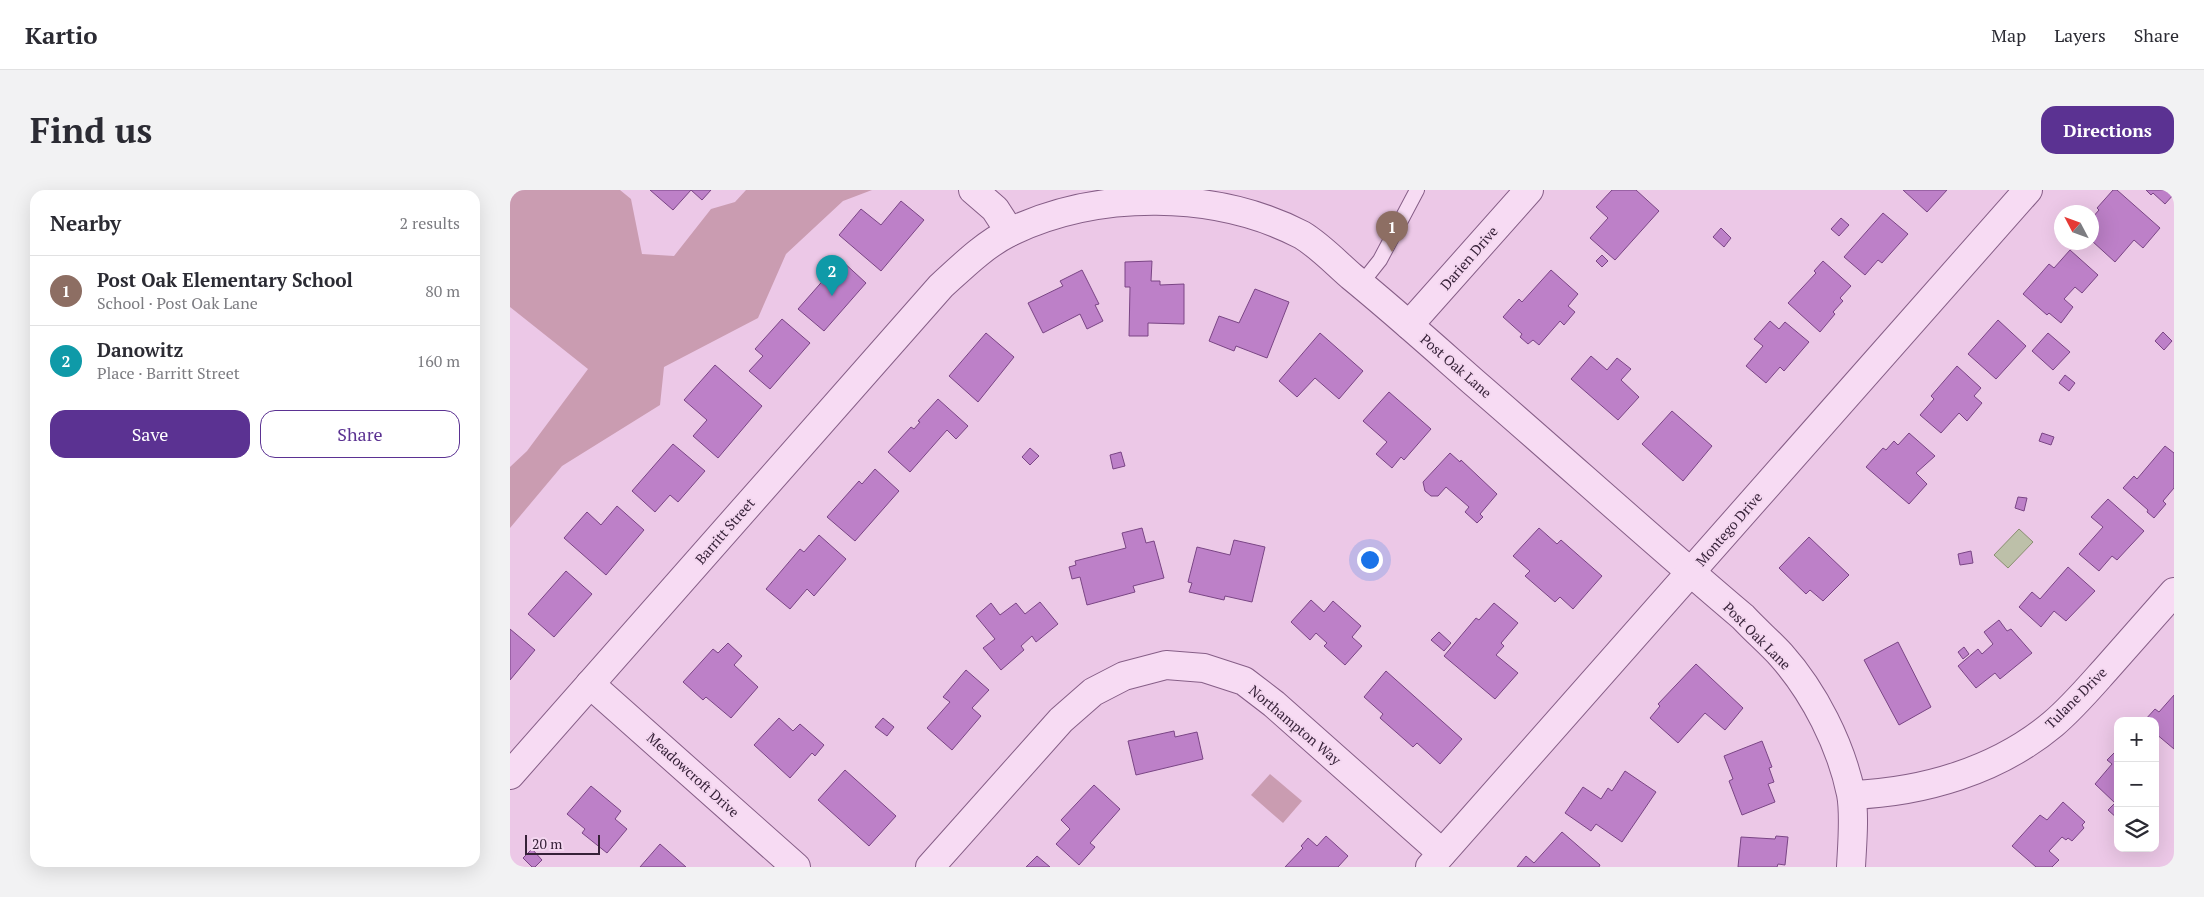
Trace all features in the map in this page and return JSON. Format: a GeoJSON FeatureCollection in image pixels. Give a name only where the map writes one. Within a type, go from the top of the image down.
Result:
{"type":"FeatureCollection","features":[{"type":"Feature","properties":{"kind":"street"},"geometry":{"type":"LineString","coordinates":[[973,190],[995,210],[1010,232]]}},
{"type":"Feature","properties":{"kind":"street","name":"Darien Drive"},"geometry":{"type":"LineString","coordinates":[[1409,325],[1529,190]]}},
{"type":"Feature","properties":{"kind":"street","name":"Montego Drive"},"geometry":{"type":"LineString","coordinates":[[1436,860],[2028,190]]}},
{"type":"Feature","properties":{"kind":"street","name":"Post Oak Lane"},"geometry":{"type":"LineString","coordinates":[[941,286],[977,253],[1010,232],[1055,213],[1104,202],[1145,196],[1186,194],[1244,210],[1304,236],[1409,325],[1743,617],[1781,656],[1808,692],[1826,725],[1841,759],[1852,795]]}},
{"type":"Feature","properties":{"kind":"street","name":"Barritt Street"},"geometry":{"type":"LineString","coordinates":[[510,775],[941,286]]}},
{"type":"Feature","properties":{"kind":"street","name":"Tulane Drive"},"geometry":{"type":"LineString","coordinates":[[1852,795],[1910,790],[1961,776],[2012,752],[2053,724],[2090,687],[2174,592]]}},
{"type":"Feature","properties":{"kind":"street","name":"Northampton Way"},"geometry":{"type":"LineString","coordinates":[[930,867],[1061,720],[1092,692],[1124,676],[1166,666],[1204,668],[1244,681],[1274,704],[1436,860]]}},
{"type":"Feature","properties":{"kind":"street","name":"Meadowcroft Drive"},"geometry":{"type":"LineString","coordinates":[[590,684],[796,867]]}},
{"type":"Feature","properties":{"kind":"street"},"geometry":{"type":"LineString","coordinates":[[1850,867],[1852,795]]}},
{"type":"Feature","properties":{"kind":"lane"},"geometry":{"type":"LineString","coordinates":[[1361,284],[1380,260],[1417,190]]}},
{"type":"Feature","properties":{"kind":"shaded area"},"geometry":{"type":"Polygon","coordinates":[[[510,190],[620,190],[631,199],[642,254],[674,256],[711,209],[735,202],[746,190],[872,190],[843,201],[786,254],[758,318],[664,367],[660,405],[562,466],[510,528],[510,467],[527,451],[588,369],[510,307],[510,190]]]}},
{"type":"Feature","properties":{"kind":"shaded area"},"geometry":{"type":"Polygon","coordinates":[[[2019,529],[2033,542],[2008,568],[1994,555],[2019,529]]]}},
{"type":"Feature","properties":{"kind":"shaded area"},"geometry":{"type":"Polygon","coordinates":[[[1270,774],[1302,801],[1283,823],[1251,795],[1270,774]]]}},
{"type":"Feature","properties":{"kind":"building"},"geometry":{"type":"Polygon","coordinates":[[[650,190],[691,190],[673,210],[650,190]]]}},
{"type":"Feature","properties":{"kind":"building"},"geometry":{"type":"Polygon","coordinates":[[[691,190],[711,190],[702,200],[691,190]]]}},
{"type":"Feature","properties":{"kind":"building"},"geometry":{"type":"Polygon","coordinates":[[[1612,190],[1636,190],[1659,211],[1615,260],[1590,238],[1608,218],[1596,207],[1612,190]]]}},
{"type":"Feature","properties":{"kind":"building"},"geometry":{"type":"Polygon","coordinates":[[[1903,190],[1947,190],[1927,212],[1903,190]]]}},
{"type":"Feature","properties":{"kind":"building"},"geometry":{"type":"Polygon","coordinates":[[[2113,190],[2117,190],[2160,228],[2143,248],[2134,240],[2115,262],[2099,247],[2099,206],[2113,190]]]}},
{"type":"Feature","properties":{"kind":"building"},"geometry":{"type":"Polygon","coordinates":[[[2146,190],[2174,190],[2174,194],[2165,204],[2153,193],[2151,195],[2146,190]]]}},
{"type":"Feature","properties":{"kind":"building"},"geometry":{"type":"Polygon","coordinates":[[[901,201],[924,220],[881,271],[839,235],[861,209],[881,225],[901,201]]]}},
{"type":"Feature","properties":{"kind":"building"},"geometry":{"type":"Polygon","coordinates":[[[1883,213],[1908,234],[1882,263],[1878,260],[1865,275],[1844,257],[1883,213]]]}},
{"type":"Feature","properties":{"kind":"building"},"geometry":{"type":"Polygon","coordinates":[[[1841,218],[1849,225],[1839,236],[1831,229],[1841,218]]]}},
{"type":"Feature","properties":{"kind":"building"},"geometry":{"type":"Polygon","coordinates":[[[1721,228],[1731,238],[1724,247],[1713,237],[1721,228]]]}},
{"type":"Feature","properties":{"kind":"building"},"geometry":{"type":"Polygon","coordinates":[[[2070,250],[2098,275],[2082,293],[2075,287],[2064,299],[2073,307],[2061,323],[2049,313],[2047,315],[2023,294],[2049,264],[2054,268],[2070,250]]]}},
{"type":"Feature","properties":{"kind":"building"},"geometry":{"type":"Polygon","coordinates":[[[1602,255],[1608,261],[1602,267],[1596,261],[1602,255]]]}},
{"type":"Feature","properties":{"kind":"building"},"geometry":{"type":"Polygon","coordinates":[[[841,260],[866,283],[824,331],[798,309],[841,260]]]}},
{"type":"Feature","properties":{"kind":"building"},"geometry":{"type":"Polygon","coordinates":[[[1152,261],[1151,281],[1160,281],[1160,285],[1184,284],[1184,324],[1148,323],[1148,336],[1129,336],[1130,287],[1125,287],[1125,262],[1152,261]]]}},
{"type":"Feature","properties":{"kind":"building"},"geometry":{"type":"Polygon","coordinates":[[[1823,261],[1851,286],[1840,298],[1843,301],[1820,332],[1788,303],[1816,273],[1814,271],[1823,261]]]}},
{"type":"Feature","properties":{"kind":"building"},"geometry":{"type":"Polygon","coordinates":[[[1082,270],[1099,304],[1095,305],[1103,321],[1087,329],[1080,314],[1043,333],[1028,303],[1063,286],[1060,281],[1082,270]]]}},
{"type":"Feature","properties":{"kind":"building"},"geometry":{"type":"Polygon","coordinates":[[[1551,270],[1578,294],[1568,306],[1575,312],[1564,325],[1560,321],[1539,345],[1533,340],[1528,344],[1520,337],[1522,334],[1503,317],[1519,299],[1522,302],[1551,270]]]}},
{"type":"Feature","properties":{"kind":"building"},"geometry":{"type":"Polygon","coordinates":[[[1255,289],[1289,302],[1267,358],[1236,346],[1234,351],[1209,341],[1219,316],[1239,323],[1255,289]]]}},
{"type":"Feature","properties":{"kind":"building"},"geometry":{"type":"Polygon","coordinates":[[[782,319],[810,343],[770,389],[749,371],[763,356],[755,349],[782,319]]]}},
{"type":"Feature","properties":{"kind":"building"},"geometry":{"type":"Polygon","coordinates":[[[1998,320],[2026,346],[1996,379],[1968,354],[1998,320]]]}},
{"type":"Feature","properties":{"kind":"building"},"geometry":{"type":"Polygon","coordinates":[[[1770,321],[1779,329],[1785,322],[1809,342],[1784,371],[1780,367],[1766,383],[1746,366],[1763,346],[1754,339],[1770,321]]]}},
{"type":"Feature","properties":{"kind":"building"},"geometry":{"type":"Polygon","coordinates":[[[2163,332],[2172,341],[2164,350],[2155,341],[2163,332]]]}},
{"type":"Feature","properties":{"kind":"building"},"geometry":{"type":"Polygon","coordinates":[[[986,333],[1014,357],[978,402],[949,376],[986,333]]]}},
{"type":"Feature","properties":{"kind":"building"},"geometry":{"type":"Polygon","coordinates":[[[1320,333],[1363,371],[1339,399],[1315,378],[1297,397],[1279,381],[1320,333]]]}},
{"type":"Feature","properties":{"kind":"building"},"geometry":{"type":"Polygon","coordinates":[[[2048,333],[2070,352],[2053,370],[2032,351],[2048,333]]]}},
{"type":"Feature","properties":{"kind":"building"},"geometry":{"type":"Polygon","coordinates":[[[1591,356],[1607,370],[1617,358],[1631,369],[1621,380],[1639,397],[1618,420],[1571,379],[1591,356]]]}},
{"type":"Feature","properties":{"kind":"building"},"geometry":{"type":"Polygon","coordinates":[[[715,365],[762,406],[718,458],[693,436],[707,420],[684,400],[715,365]]]}},
{"type":"Feature","properties":{"kind":"building"},"geometry":{"type":"Polygon","coordinates":[[[1957,366],[1981,388],[1974,396],[1982,403],[1967,421],[1959,413],[1941,433],[1920,415],[1934,399],[1931,396],[1957,366]]]}},
{"type":"Feature","properties":{"kind":"building"},"geometry":{"type":"Polygon","coordinates":[[[2065,375],[2075,383],[2069,391],[2059,383],[2065,375]]]}},
{"type":"Feature","properties":{"kind":"building"},"geometry":{"type":"Polygon","coordinates":[[[1389,392],[1431,429],[1404,460],[1401,457],[1392,468],[1376,454],[1387,442],[1363,421],[1389,392]]]}},
{"type":"Feature","properties":{"kind":"building"},"geometry":{"type":"Polygon","coordinates":[[[938,399],[968,426],[956,439],[947,430],[910,472],[888,452],[911,427],[914,429],[920,422],[918,421],[938,399]]]}},
{"type":"Feature","properties":{"kind":"building"},"geometry":{"type":"Polygon","coordinates":[[[1672,411],[1712,446],[1683,481],[1642,444],[1672,411]]]}},
{"type":"Feature","properties":{"kind":"building"},"geometry":{"type":"Polygon","coordinates":[[[1909,433],[1935,456],[1916,473],[1927,484],[1909,504],[1866,467],[1883,448],[1886,450],[1894,441],[1898,445],[1909,433]]]}},
{"type":"Feature","properties":{"kind":"building"},"geometry":{"type":"Polygon","coordinates":[[[2042,433],[2054,437],[2051,445],[2039,441],[2042,433]]]}},
{"type":"Feature","properties":{"kind":"building"},"geometry":{"type":"Polygon","coordinates":[[[673,444],[705,471],[678,502],[670,495],[655,512],[632,491],[673,444]]]}},
{"type":"Feature","properties":{"kind":"building"},"geometry":{"type":"Polygon","coordinates":[[[2165,446],[2174,453],[2174,488],[2163,501],[2166,504],[2154,518],[2147,512],[2148,510],[2123,488],[2134,476],[2137,479],[2165,446]]]}},
{"type":"Feature","properties":{"kind":"building"},"geometry":{"type":"Polygon","coordinates":[[[1030,448],[1039,456],[1030,465],[1022,457],[1030,448]]]}},
{"type":"Feature","properties":{"kind":"building"},"geometry":{"type":"Polygon","coordinates":[[[1121,452],[1125,466],[1113,469],[1110,455],[1121,452]]]}},
{"type":"Feature","properties":{"kind":"building"},"geometry":{"type":"Polygon","coordinates":[[[1450,453],[1460,462],[1461,460],[1497,494],[1480,514],[1483,517],[1477,523],[1465,512],[1469,507],[1446,487],[1438,496],[1431,496],[1425,491],[1423,482],[1450,453]]]}},
{"type":"Feature","properties":{"kind":"building"},"geometry":{"type":"Polygon","coordinates":[[[875,469],[899,491],[855,541],[827,517],[859,481],[862,484],[875,469]]]}},
{"type":"Feature","properties":{"kind":"building"},"geometry":{"type":"Polygon","coordinates":[[[2018,497],[2027,498],[2024,511],[2015,508],[2018,497]]]}},
{"type":"Feature","properties":{"kind":"building"},"geometry":{"type":"Polygon","coordinates":[[[2108,499],[2144,531],[2117,560],[2112,556],[2099,571],[2079,554],[2103,527],[2091,517],[2108,499]]]}},
{"type":"Feature","properties":{"kind":"building"},"geometry":{"type":"Polygon","coordinates":[[[617,506],[644,530],[606,575],[564,538],[587,512],[601,525],[617,506]]]}},
{"type":"Feature","properties":{"kind":"building"},"geometry":{"type":"Polygon","coordinates":[[[1142,528],[1146,543],[1154,541],[1164,578],[1133,586],[1135,592],[1087,605],[1080,577],[1072,579],[1069,567],[1076,565],[1075,561],[1126,548],[1122,533],[1142,528]]]}},
{"type":"Feature","properties":{"kind":"building"},"geometry":{"type":"Polygon","coordinates":[[[1539,528],[1557,544],[1561,540],[1602,576],[1573,609],[1560,597],[1555,602],[1525,576],[1530,571],[1513,556],[1539,528]]]}},
{"type":"Feature","properties":{"kind":"building"},"geometry":{"type":"Polygon","coordinates":[[[819,535],[846,559],[814,596],[807,589],[790,609],[766,589],[800,549],[804,552],[819,535]]]}},
{"type":"Feature","properties":{"kind":"building"},"geometry":{"type":"Polygon","coordinates":[[[1809,537],[1849,575],[1823,601],[1810,590],[1806,594],[1779,568],[1809,537]]]}},
{"type":"Feature","properties":{"kind":"building"},"geometry":{"type":"Polygon","coordinates":[[[1234,540],[1265,547],[1252,602],[1225,596],[1224,600],[1189,592],[1192,583],[1188,582],[1197,547],[1230,555],[1234,540]]]}},
{"type":"Feature","properties":{"kind":"building"},"geometry":{"type":"Polygon","coordinates":[[[1971,551],[1973,563],[1960,565],[1958,554],[1971,551]]]}},
{"type":"Feature","properties":{"kind":"building"},"geometry":{"type":"Polygon","coordinates":[[[2068,567],[2095,591],[2066,621],[2054,611],[2041,627],[2019,607],[2032,592],[2040,599],[2068,567]]]}},
{"type":"Feature","properties":{"kind":"building"},"geometry":{"type":"Polygon","coordinates":[[[566,571],[592,594],[554,637],[528,614],[566,571]]]}},
{"type":"Feature","properties":{"kind":"building"},"geometry":{"type":"Polygon","coordinates":[[[1311,600],[1324,612],[1333,601],[1361,626],[1352,637],[1362,646],[1345,665],[1324,646],[1327,643],[1316,633],[1310,640],[1291,622],[1311,600]]]}},
{"type":"Feature","properties":{"kind":"building"},"geometry":{"type":"Polygon","coordinates":[[[1040,602],[1058,624],[1036,642],[1032,636],[1021,646],[1024,650],[1001,670],[983,648],[995,639],[976,616],[991,603],[1000,615],[1016,603],[1025,614],[1040,602]]]}},
{"type":"Feature","properties":{"kind":"building"},"geometry":{"type":"Polygon","coordinates":[[[1494,603],[1518,623],[1501,643],[1504,646],[1496,655],[1518,673],[1495,699],[1444,656],[1476,618],[1479,620],[1494,603]]]}},
{"type":"Feature","properties":{"kind":"building"},"geometry":{"type":"Polygon","coordinates":[[[1999,620],[2007,631],[2011,629],[2032,653],[2000,679],[1995,673],[1976,688],[1958,666],[1978,649],[1982,654],[1993,644],[1984,632],[1999,620]]]}},
{"type":"Feature","properties":{"kind":"building"},"geometry":{"type":"Polygon","coordinates":[[[510,629],[535,650],[510,680],[510,629]]]}},
{"type":"Feature","properties":{"kind":"building"},"geometry":{"type":"Polygon","coordinates":[[[1439,632],[1451,643],[1444,651],[1431,640],[1439,632]]]}},
{"type":"Feature","properties":{"kind":"building"},"geometry":{"type":"Polygon","coordinates":[[[1898,642],[1931,707],[1899,725],[1864,660],[1898,642]]]}},
{"type":"Feature","properties":{"kind":"building"},"geometry":{"type":"Polygon","coordinates":[[[728,643],[742,656],[734,665],[758,687],[731,718],[706,697],[703,700],[683,682],[713,649],[718,653],[728,643]]]}},
{"type":"Feature","properties":{"kind":"building"},"geometry":{"type":"Polygon","coordinates":[[[1964,647],[1969,654],[1963,659],[1958,652],[1964,647]]]}},
{"type":"Feature","properties":{"kind":"building"},"geometry":{"type":"Polygon","coordinates":[[[1696,664],[1743,708],[1725,730],[1705,713],[1678,743],[1650,718],[1660,706],[1658,704],[1696,664]]]}},
{"type":"Feature","properties":{"kind":"building"},"geometry":{"type":"Polygon","coordinates":[[[966,670],[989,690],[972,708],[981,716],[952,750],[927,728],[950,702],[943,697],[966,670]]]}},
{"type":"Feature","properties":{"kind":"building"},"geometry":{"type":"Polygon","coordinates":[[[1386,671],[1462,739],[1440,764],[1417,743],[1413,747],[1380,718],[1383,714],[1364,697],[1386,671]]]}},
{"type":"Feature","properties":{"kind":"building"},"geometry":{"type":"Polygon","coordinates":[[[2174,695],[2174,749],[2159,736],[2159,717],[2148,717],[2155,709],[2159,712],[2174,695]]]}},
{"type":"Feature","properties":{"kind":"building"},"geometry":{"type":"Polygon","coordinates":[[[779,718],[793,731],[800,724],[824,745],[815,756],[812,753],[790,778],[754,745],[779,718]]]}},
{"type":"Feature","properties":{"kind":"building"},"geometry":{"type":"Polygon","coordinates":[[[883,718],[894,727],[887,736],[875,727],[883,718]]]}},
{"type":"Feature","properties":{"kind":"building"},"geometry":{"type":"Polygon","coordinates":[[[1174,731],[1175,737],[1197,732],[1203,759],[1136,775],[1128,741],[1174,731]]]}},
{"type":"Feature","properties":{"kind":"building"},"geometry":{"type":"Polygon","coordinates":[[[1762,741],[1772,767],[1769,768],[1774,782],[1768,784],[1775,802],[1742,815],[1729,781],[1733,779],[1724,756],[1762,741]]]}},
{"type":"Feature","properties":{"kind":"building"},"geometry":{"type":"Polygon","coordinates":[[[2114,753],[2114,802],[2095,784],[2112,764],[2107,760],[2114,753]]]}},
{"type":"Feature","properties":{"kind":"building"},"geometry":{"type":"Polygon","coordinates":[[[845,770],[896,816],[869,846],[818,800],[845,770]]]}},
{"type":"Feature","properties":{"kind":"building"},"geometry":{"type":"Polygon","coordinates":[[[1625,771],[1656,792],[1622,842],[1596,824],[1591,831],[1565,813],[1583,787],[1601,799],[1608,788],[1612,791],[1625,771]]]}},
{"type":"Feature","properties":{"kind":"building"},"geometry":{"type":"Polygon","coordinates":[[[1094,785],[1120,809],[1090,843],[1095,847],[1079,865],[1056,844],[1070,829],[1061,820],[1094,785]]]}},
{"type":"Feature","properties":{"kind":"building"},"geometry":{"type":"Polygon","coordinates":[[[591,786],[621,811],[615,819],[627,829],[607,853],[582,833],[585,829],[567,814],[591,786]]]}},
{"type":"Feature","properties":{"kind":"building"},"geometry":{"type":"Polygon","coordinates":[[[2063,802],[2085,822],[2082,825],[2084,828],[2072,841],[2062,837],[2049,851],[2059,860],[2052,867],[2036,867],[2012,846],[2040,815],[2047,820],[2063,802]]]}},
{"type":"Feature","properties":{"kind":"building"},"geometry":{"type":"Polygon","coordinates":[[[2114,804],[2114,815],[2108,810],[2114,804]]]}},
{"type":"Feature","properties":{"kind":"building"},"geometry":{"type":"Polygon","coordinates":[[[1562,832],[1600,865],[1599,867],[1517,867],[1526,856],[1534,863],[1562,832]]]}},
{"type":"Feature","properties":{"kind":"building"},"geometry":{"type":"Polygon","coordinates":[[[1326,836],[1348,856],[1338,867],[1285,867],[1303,848],[1301,846],[1308,838],[1317,846],[1326,836]]]}},
{"type":"Feature","properties":{"kind":"building"},"geometry":{"type":"Polygon","coordinates":[[[1776,836],[1788,837],[1785,865],[1778,864],[1777,867],[1738,867],[1741,837],[1775,839],[1776,836]]]}},
{"type":"Feature","properties":{"kind":"building"},"geometry":{"type":"Polygon","coordinates":[[[660,844],[686,867],[640,867],[660,844]]]}},
{"type":"Feature","properties":{"kind":"building"},"geometry":{"type":"Polygon","coordinates":[[[532,849],[542,860],[535,867],[532,867],[523,858],[532,849]]]}},
{"type":"Feature","properties":{"kind":"building"},"geometry":{"type":"Polygon","coordinates":[[[1037,856],[1050,867],[1026,867],[1037,856]]]}},
{"type":"Feature","properties":{"kind":"place","name":"Post Oak Elementary School"},"geometry":{"type":"Point","coordinates":[1392,252]}},
{"type":"Feature","properties":{"kind":"place","name":"Danowitz"},"geometry":{"type":"Point","coordinates":[832,296]}}]}
